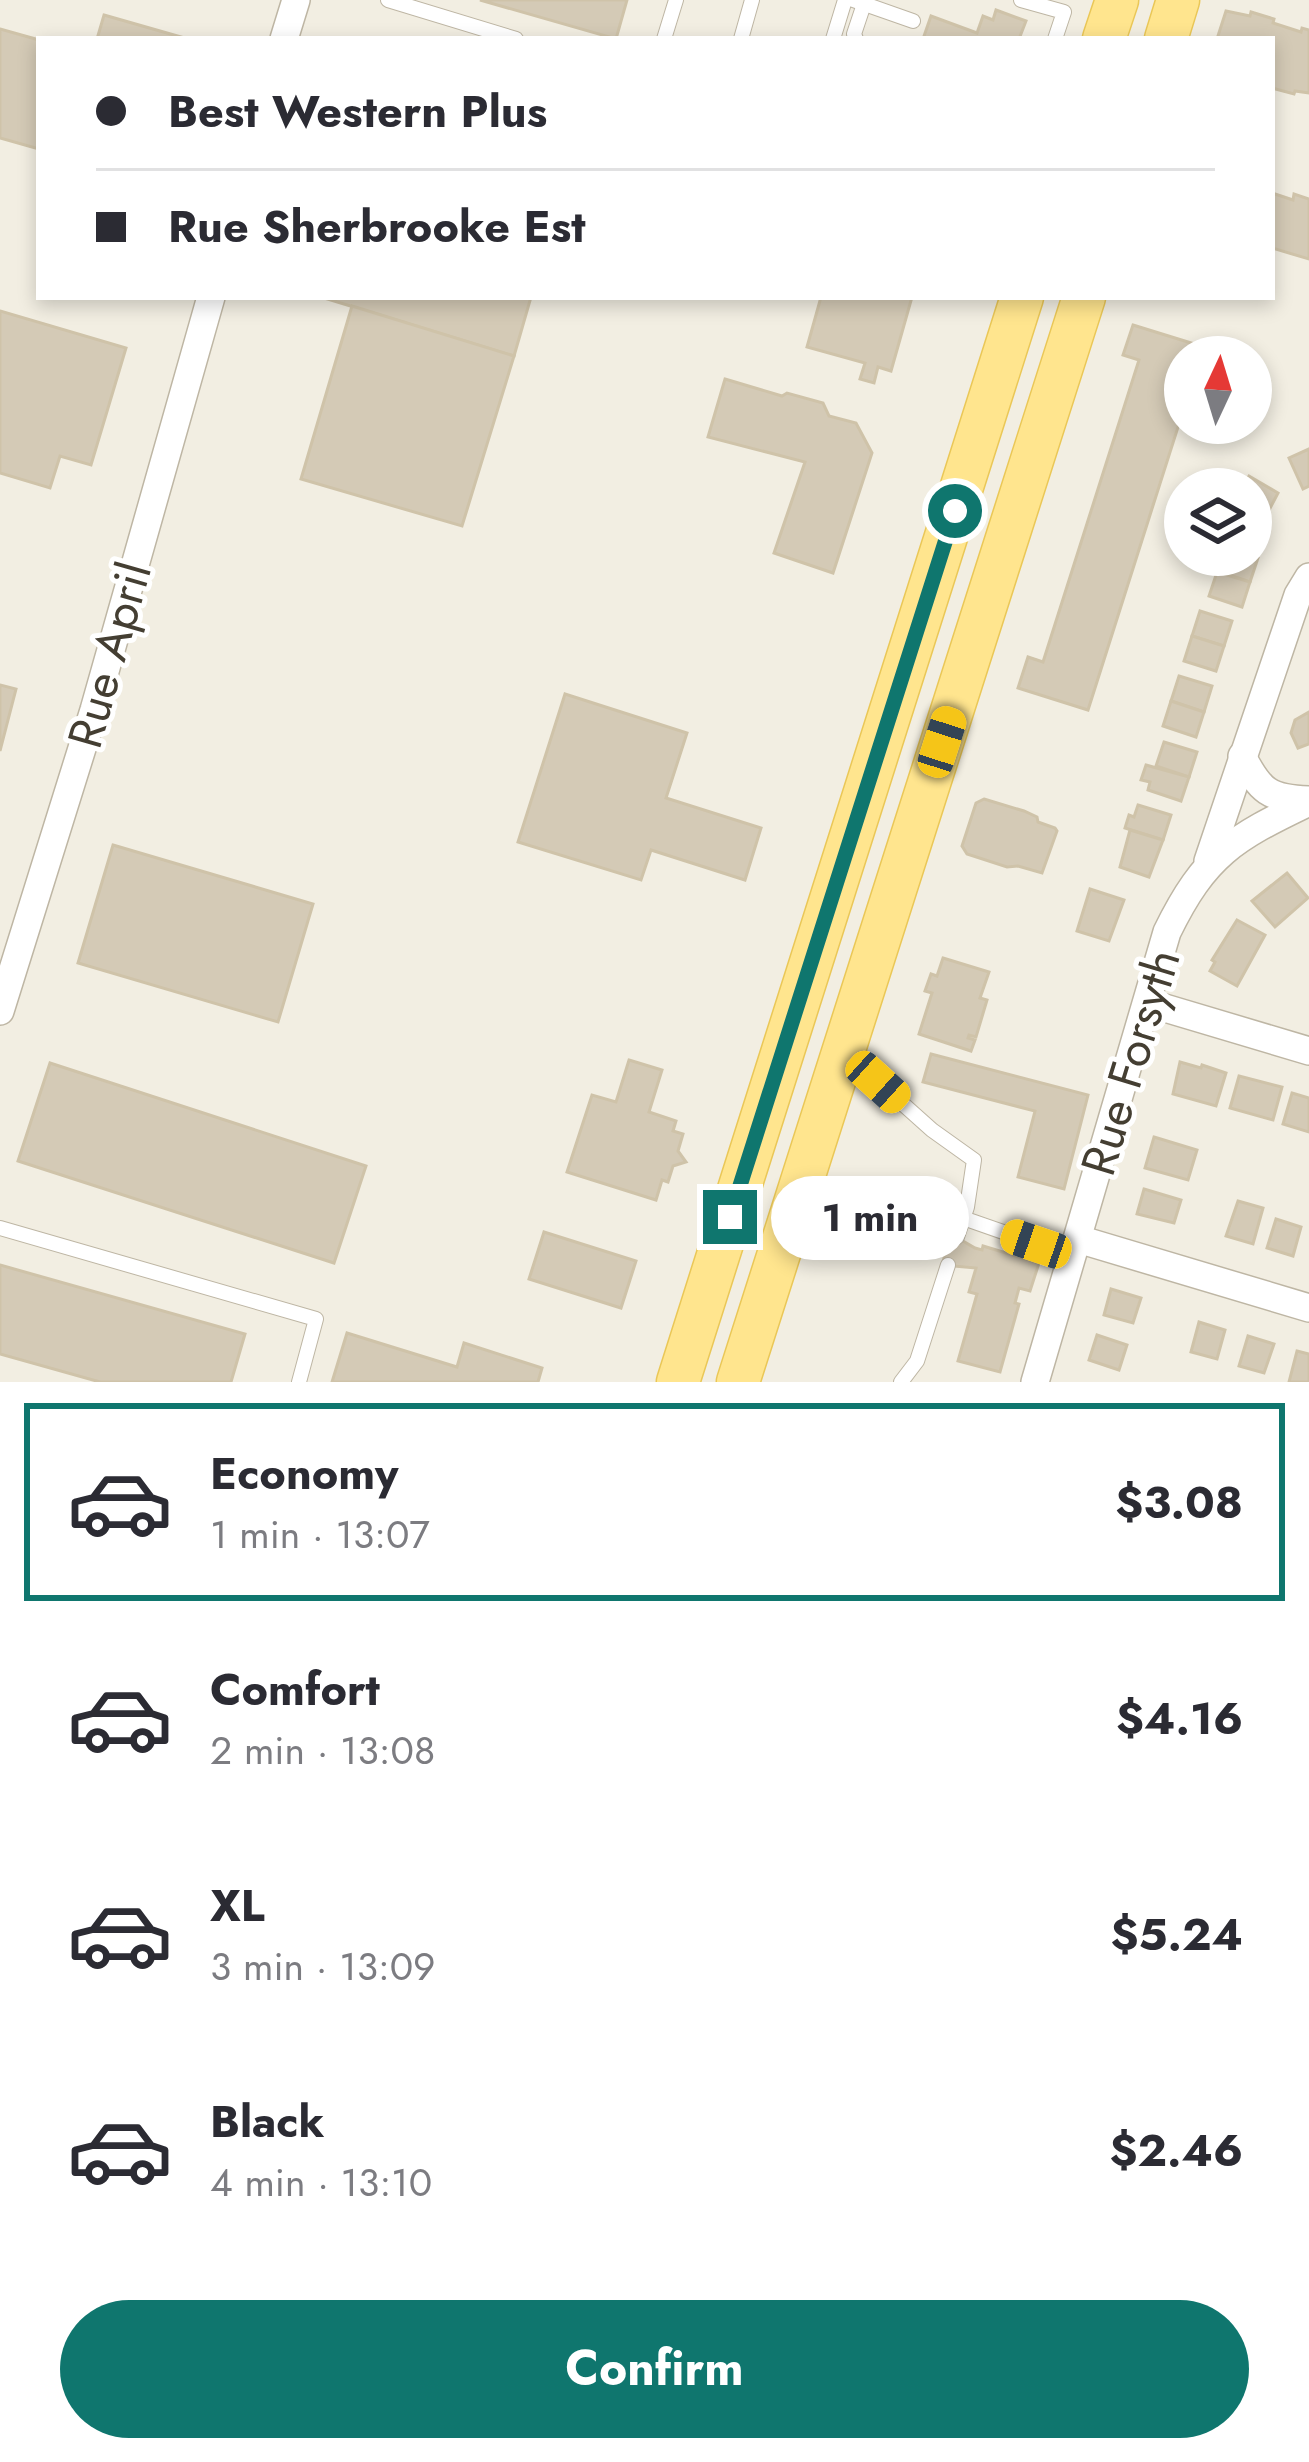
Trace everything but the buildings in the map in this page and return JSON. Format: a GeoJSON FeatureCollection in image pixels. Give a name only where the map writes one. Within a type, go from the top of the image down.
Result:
{"type":"FeatureCollection","features":[{"type":"Feature","properties":{"kind":"main road"},"geometry":{"type":"LineString","coordinates":[[1105,36],[1117,0]]}},
{"type":"Feature","properties":{"kind":"main road"},"geometry":{"type":"LineString","coordinates":[[1167,36],[1178,0]]}},
{"type":"Feature","properties":{"kind":"main road"},"geometry":{"type":"LineString","coordinates":[[678,1382],[1021,300]]}},
{"type":"Feature","properties":{"kind":"main road"},"geometry":{"type":"LineString","coordinates":[[745,1380],[914,828],[1068,301]]}},
{"type":"Feature","properties":{"kind":"main road"},"geometry":{"type":"LineString","coordinates":[[860,811],[914,828]]}},
{"type":"Feature","properties":{"kind":"main road"},"geometry":{"type":"LineString","coordinates":[[796,1011],[847,1040]]}},
{"type":"Feature","properties":{"kind":"street"},"geometry":{"type":"LineString","coordinates":[[284,36],[286,2]]}},
{"type":"Feature","properties":{"kind":"street","name":"Rue April"},"geometry":{"type":"LineString","coordinates":[[0,1011],[94,710],[210,300]]}},
{"type":"Feature","properties":{"kind":"street"},"geometry":{"type":"LineString","coordinates":[[1205,869],[1298,595],[1309,577]]}},
{"type":"Feature","properties":{"kind":"street"},"geometry":{"type":"LineString","coordinates":[[1242,756],[1254,781],[1269,794],[1309,801]]}},
{"type":"Feature","properties":{"kind":"street","name":"Rue Forsyth"},"geometry":{"type":"LineString","coordinates":[[1035,1382],[1167,932],[1183,900],[1227,847],[1309,801]]}},
{"type":"Feature","properties":{"kind":"street"},"geometry":{"type":"LineString","coordinates":[[1148,1003],[1309,1051]]}},
{"type":"Feature","properties":{"kind":"street"},"geometry":{"type":"LineString","coordinates":[[1075,1248],[1309,1308]]}},
{"type":"Feature","properties":{"kind":"lane"},"geometry":{"type":"LineString","coordinates":[[388,0],[506,36]]}},
{"type":"Feature","properties":{"kind":"lane"},"geometry":{"type":"LineString","coordinates":[[665,36],[676,0]]}},
{"type":"Feature","properties":{"kind":"lane"},"geometry":{"type":"LineString","coordinates":[[742,36],[752,0]]}},
{"type":"Feature","properties":{"kind":"lane"},"geometry":{"type":"LineString","coordinates":[[1022,0],[1064,12],[1056,36]]}},
{"type":"Feature","properties":{"kind":"lane"},"geometry":{"type":"LineString","coordinates":[[854,1],[913,21]]}},
{"type":"Feature","properties":{"kind":"lane"},"geometry":{"type":"LineString","coordinates":[[835,36],[854,1]]}},
{"type":"Feature","properties":{"kind":"lane"},"geometry":{"type":"LineString","coordinates":[[854,1],[855,36]]}},
{"type":"Feature","properties":{"kind":"lane"},"geometry":{"type":"LineString","coordinates":[[847,1040],[932,1130],[974,1160],[957,1237]]}},
{"type":"Feature","properties":{"kind":"lane"},"geometry":{"type":"LineString","coordinates":[[963,1218],[1075,1248]]}},
{"type":"Feature","properties":{"kind":"lane"},"geometry":{"type":"LineString","coordinates":[[0,1228],[316,1319],[299,1382]]}},
{"type":"Feature","properties":{"kind":"lane"},"geometry":{"type":"LineString","coordinates":[[902,1382],[917,1361],[948,1265]]}},
{"type":"Feature","properties":{"kind":"route"},"geometry":{"type":"LineString","coordinates":[[730,1217],[955,511]]}}]}
